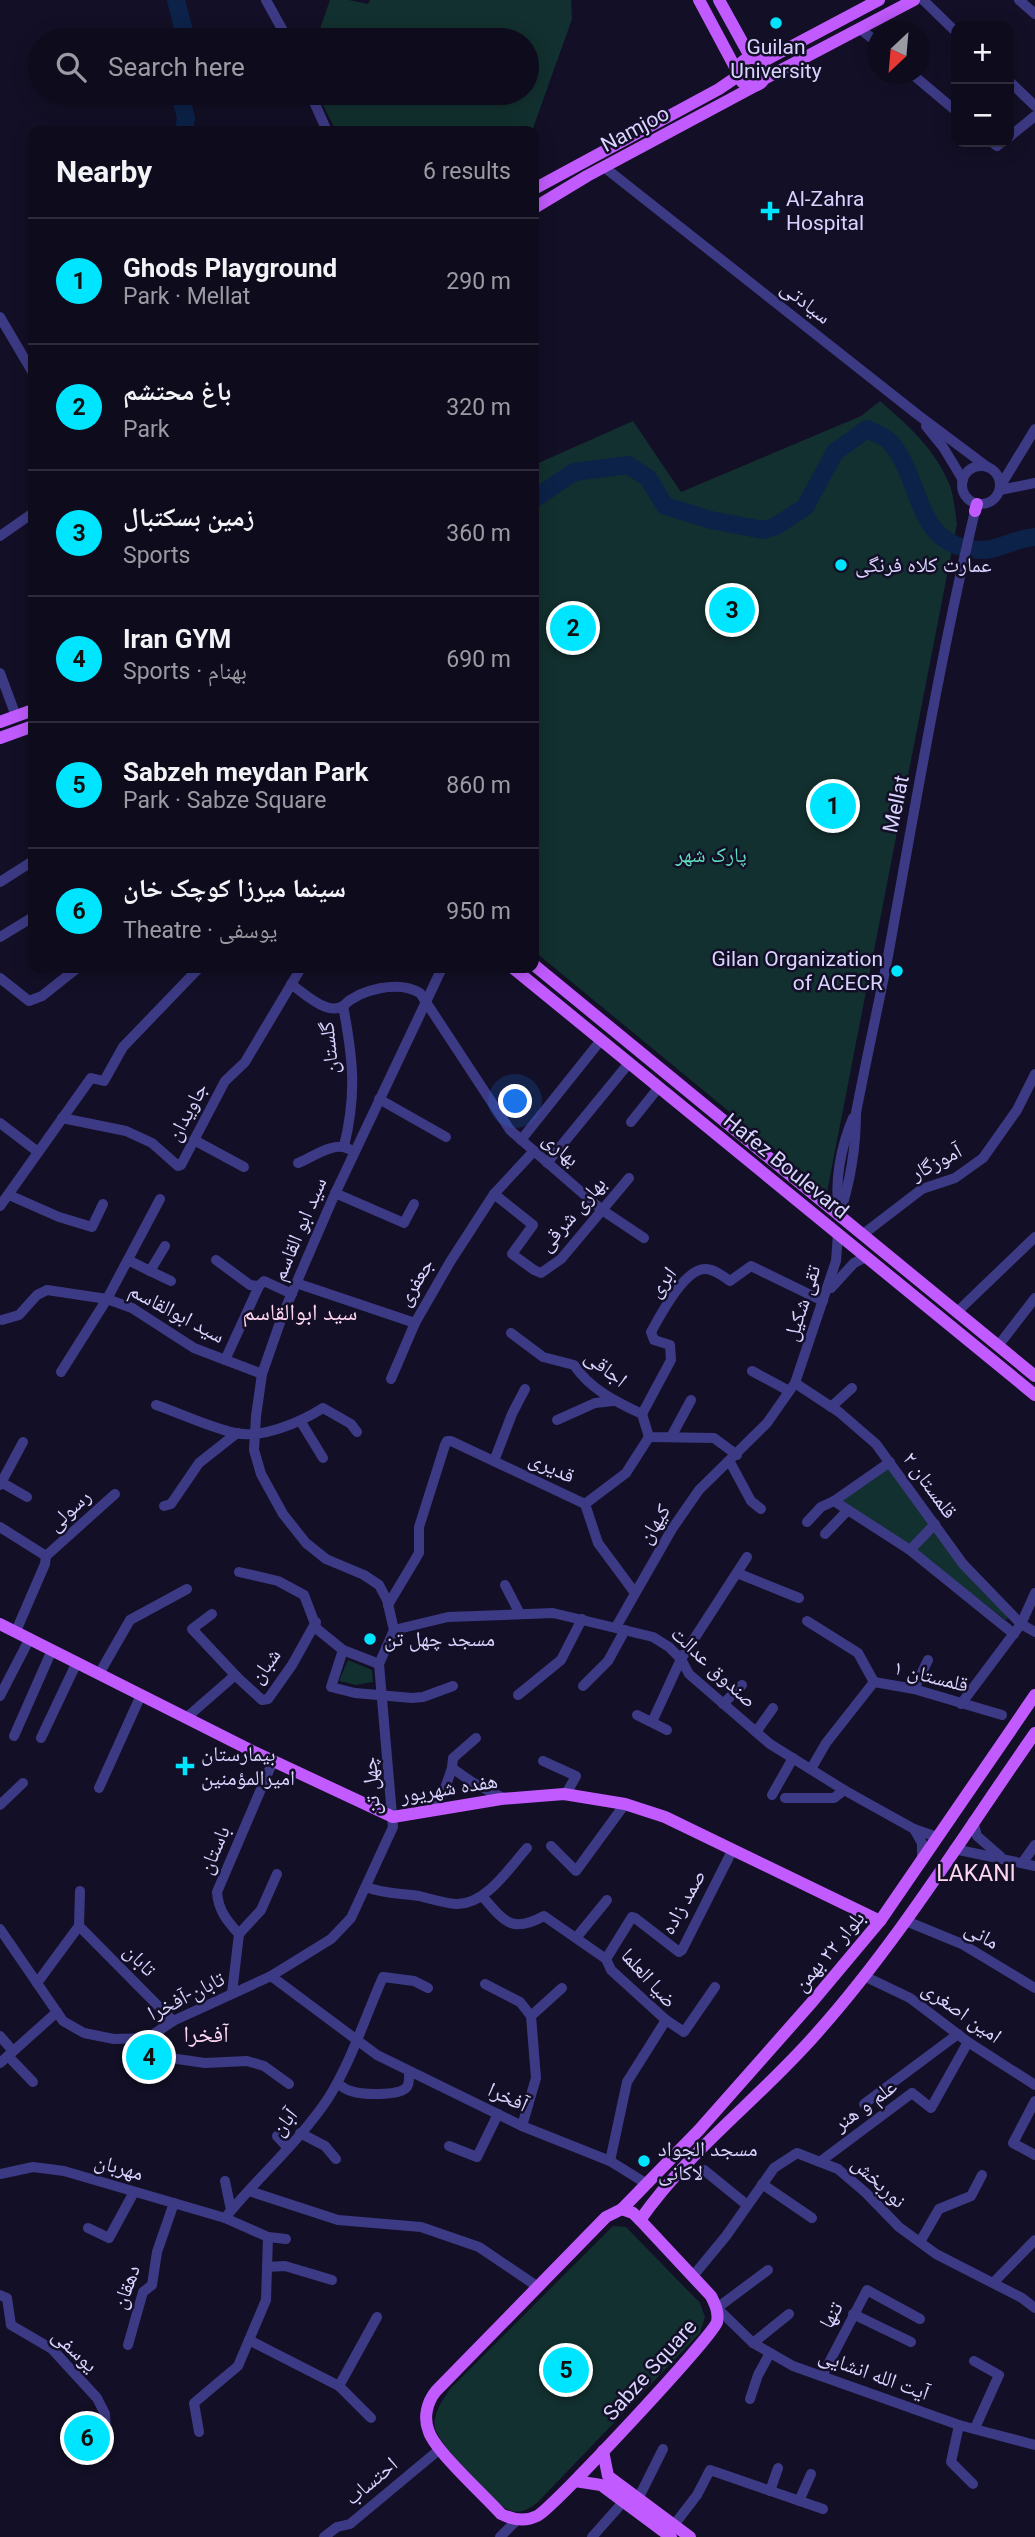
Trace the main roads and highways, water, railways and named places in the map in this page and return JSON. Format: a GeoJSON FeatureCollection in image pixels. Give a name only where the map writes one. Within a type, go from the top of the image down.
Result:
{"type":"FeatureCollection","features":[{"type":"Feature","properties":{"kind":"main road"},"geometry":{"type":"LineString","coordinates":[[699,0],[744,84],[760,82],[766,68],[757,60],[719,0]]}},
{"type":"Feature","properties":{"kind":"main road"},"geometry":{"type":"LineString","coordinates":[[737,73],[742,62],[757,60],[822,31],[879,0]]}},
{"type":"Feature","properties":{"kind":"main road","name":"Namjoo"},"geometry":{"type":"LineString","coordinates":[[539,205],[604,167],[914,0]]}},
{"type":"Feature","properties":{"kind":"main road"},"geometry":{"type":"LineString","coordinates":[[822,31],[829,45]]}},
{"type":"Feature","properties":{"kind":"main road","name":"Namjoo"},"geometry":{"type":"LineString","coordinates":[[539,186],[719,89],[737,73]]}},
{"type":"Feature","properties":{"kind":"main road"},"geometry":{"type":"LineString","coordinates":[[673,114],[680,127]]}},
{"type":"Feature","properties":{"kind":"main road"},"geometry":{"type":"LineString","coordinates":[[0,722],[28,712]]}},
{"type":"Feature","properties":{"kind":"main road"},"geometry":{"type":"LineString","coordinates":[[0,738],[28,728]]}},
{"type":"Feature","properties":{"kind":"main road","name":"Hafez Boulevard"},"geometry":{"type":"LineString","coordinates":[[539,969],[1035,1376]]}},
{"type":"Feature","properties":{"kind":"main road","name":"Hafez Boulevard"},"geometry":{"type":"LineString","coordinates":[[519,973],[1035,1395]]}},
{"type":"Feature","properties":{"kind":"main road"},"geometry":{"type":"LineString","coordinates":[[676,1101],[685,1089]]}},
{"type":"Feature","properties":{"kind":"main road"},"geometry":{"type":"LineString","coordinates":[[838,1233],[839,1216]]}},
{"type":"Feature","properties":{"kind":"main road","name":"هفده شهریور"},"geometry":{"type":"LineString","coordinates":[[0,1624],[272,1761],[393,1816],[505,1799],[566,1794],[625,1804],[665,1817],[880,1920]]}},
{"type":"Feature","properties":{"kind":"main road","name":"بلوار ۲۲ بهمن"},"geometry":{"type":"LineString","coordinates":[[622,2209],[749,2074],[880,1920],[1035,1695]]}},
{"type":"Feature","properties":{"kind":"main road","name":"بلوار ۲۲ بهمن"},"geometry":{"type":"LineString","coordinates":[[640,2220],[651,2203],[815,2035],[864,1976],[906,1921],[1035,1732]]}},
{"type":"Feature","properties":{"kind":"main road"},"geometry":{"type":"LineString","coordinates":[[937,1837],[954,1849]]}},
{"type":"Feature","properties":{"kind":"main road"},"geometry":{"type":"LineString","coordinates":[[749,2074],[763,2087]]}},
{"type":"Feature","properties":{"kind":"main road"},"geometry":{"type":"LineString","coordinates":[[643,2188],[636,2198],[639,2204],[646,2207],[651,2203]]}},
{"type":"Feature","properties":{"kind":"main road","name":"Sabze Square"},"geometry":{"type":"LineString","coordinates":[[622,2209],[633,2213],[640,2220],[711,2296],[717,2308],[717,2321],[711,2332],[603,2451],[542,2513],[530,2519],[517,2520],[501,2514],[440,2449],[427,2427],[427,2411],[433,2395],[606,2217],[622,2209]]}},
{"type":"Feature","properties":{"kind":"main road"},"geometry":{"type":"LineString","coordinates":[[603,2451],[608,2476],[673,2531]]}},
{"type":"Feature","properties":{"kind":"main road"},"geometry":{"type":"LineString","coordinates":[[592,2484],[590,2476],[594,2469],[607,2470]]}},
{"type":"Feature","properties":{"kind":"main road"},"geometry":{"type":"LineString","coordinates":[[575,2481],[601,2485],[673,2531],[690,2537]]}},
{"type":"Feature","properties":{"kind":"waterway"},"geometry":{"type":"LineString","coordinates":[[176,0],[183,28]]}},
{"type":"Feature","properties":{"kind":"waterway"},"geometry":{"type":"LineString","coordinates":[[183,105],[185,126]]}},
{"type":"Feature","properties":{"kind":"waterway"},"geometry":{"type":"LineString","coordinates":[[539,496],[574,472],[628,465],[648,478],[665,506],[711,520],[763,530],[776,526],[805,507],[835,452],[867,429],[890,442],[901,458],[923,510],[932,526],[944,538],[960,547],[983,550],[1035,537]]}},
{"type":"Feature","properties":{"kind":"place","name":"Guilan University"},"geometry":{"type":"Point","coordinates":[776,23]}},
{"type":"Feature","properties":{"kind":"place","name":"Al-Zahra Hospital"},"geometry":{"type":"Point","coordinates":[770,211]}},
{"type":"Feature","properties":{"kind":"place","name":"عمارت کلاه فرنگی"},"geometry":{"type":"Point","coordinates":[841,565]}},
{"type":"Feature","properties":{"kind":"place","name":"زمین بسکتبال"},"geometry":{"type":"Point","coordinates":[732,610]}},
{"type":"Feature","properties":{"kind":"place","name":"باغ محتشم"},"geometry":{"type":"Point","coordinates":[573,628]}},
{"type":"Feature","properties":{"kind":"place","name":"Ghods Playground"},"geometry":{"type":"Point","coordinates":[833,806]}},
{"type":"Feature","properties":{"kind":"place","name":"Gilan Organization of ACECR"},"geometry":{"type":"Point","coordinates":[897,971]}},
{"type":"Feature","properties":{"kind":"place","name":"مسجد چهل تن"},"geometry":{"type":"Point","coordinates":[370,1639]}},
{"type":"Feature","properties":{"kind":"place","name":"بیمارستان امیرالمؤمنین"},"geometry":{"type":"Point","coordinates":[185,1766]}},
{"type":"Feature","properties":{"kind":"place","name":"Iran GYM"},"geometry":{"type":"Point","coordinates":[149,2057]}},
{"type":"Feature","properties":{"kind":"place","name":"مسجد الجواد لاکانی"},"geometry":{"type":"Point","coordinates":[644,2161]}},
{"type":"Feature","properties":{"kind":"place","name":"Sabzeh meydan Park"},"geometry":{"type":"Point","coordinates":[566,2370]}},
{"type":"Feature","properties":{"kind":"place","name":"سینما میرزا کوچک خان"},"geometry":{"type":"Point","coordinates":[87,2438]}},
{"type":"Feature","properties":{"kind":"district","name":"سید ابوالقاسم"},"geometry":{"type":"Point","coordinates":[300,1312]}},
{"type":"Feature","properties":{"kind":"district","name":"LAKANI"},"geometry":{"type":"Point","coordinates":[976,1873]}},
{"type":"Feature","properties":{"kind":"district","name":"آفخرا"},"geometry":{"type":"Point","coordinates":[206,2034]}},
{"type":"Feature","properties":{"kind":"park label","name":"پارک شهر"},"geometry":{"type":"Point","coordinates":[711,855]}}]}
